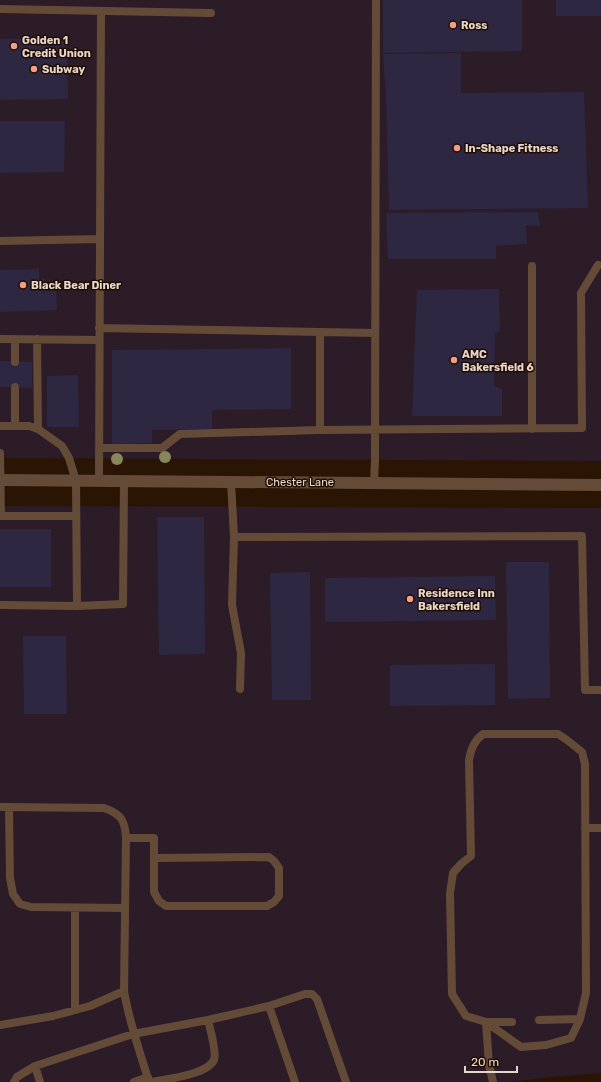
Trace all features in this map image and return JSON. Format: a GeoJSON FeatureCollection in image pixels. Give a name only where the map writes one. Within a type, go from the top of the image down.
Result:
{"type":"FeatureCollection","features":[{"type":"Feature","properties":{"kind":"street","name":"Chester Lane"},"geometry":{"type":"LineString","coordinates":[[0,480],[601,484]]}},
{"type":"Feature","properties":{"kind":"lane"},"geometry":{"type":"LineString","coordinates":[[374,483],[376,0]]}},
{"type":"Feature","properties":{"kind":"lane"},"geometry":{"type":"LineString","coordinates":[[0,8],[211,13]]}},
{"type":"Feature","properties":{"kind":"lane"},"geometry":{"type":"LineString","coordinates":[[99,481],[101,11]]}},
{"type":"Feature","properties":{"kind":"lane"},"geometry":{"type":"LineString","coordinates":[[0,241],[100,239]]}},
{"type":"Feature","properties":{"kind":"lane"},"geometry":{"type":"LineString","coordinates":[[99,448],[162,448],[180,434],[320,430],[582,428],[580,293],[598,265]]}},
{"type":"Feature","properties":{"kind":"lane"},"geometry":{"type":"LineString","coordinates":[[532,266],[532,429]]}},
{"type":"Feature","properties":{"kind":"lane"},"geometry":{"type":"LineString","coordinates":[[99,328],[375,333]]}},
{"type":"Feature","properties":{"kind":"lane"},"geometry":{"type":"LineString","coordinates":[[320,332],[320,430]]}},
{"type":"Feature","properties":{"kind":"lane"},"geometry":{"type":"LineString","coordinates":[[0,339],[99,340]]}},
{"type":"Feature","properties":{"kind":"lane"},"geometry":{"type":"LineString","coordinates":[[15,339],[15,362]]}},
{"type":"Feature","properties":{"kind":"lane"},"geometry":{"type":"LineString","coordinates":[[37,339],[38,429]]}},
{"type":"Feature","properties":{"kind":"lane"},"geometry":{"type":"LineString","coordinates":[[15,387],[15,426]]}},
{"type":"Feature","properties":{"kind":"lane"},"geometry":{"type":"LineString","coordinates":[[0,426],[29,426],[38,429],[62,446],[69,458],[76,481],[77,606]]}},
{"type":"Feature","properties":{"kind":"lane"},"geometry":{"type":"LineString","coordinates":[[0,453],[0,516],[76,516]]}},
{"type":"Feature","properties":{"kind":"lane"},"geometry":{"type":"LineString","coordinates":[[0,605],[77,606],[123,604],[124,481]]}},
{"type":"Feature","properties":{"kind":"lane"},"geometry":{"type":"LineString","coordinates":[[231,482],[234,537],[232,605],[241,653],[240,689]]}},
{"type":"Feature","properties":{"kind":"lane"},"geometry":{"type":"LineString","coordinates":[[234,537],[582,536],[585,690],[601,690]]}},
{"type":"Feature","properties":{"kind":"lane"},"geometry":{"type":"LineString","coordinates":[[486,1022],[521,1047],[546,1045],[571,1038],[580,1019],[586,993],[585,764],[582,752],[558,734],[483,734],[477,739],[471,750],[469,760],[471,856],[453,873],[450,893],[452,994],[466,1016],[486,1022],[512,1022]]}},
{"type":"Feature","properties":{"kind":"lane"},"geometry":{"type":"LineString","coordinates":[[0,807],[104,808],[115,812],[123,821],[126,838],[124,991],[133,1034],[149,1080]]}},
{"type":"Feature","properties":{"kind":"lane"},"geometry":{"type":"LineString","coordinates":[[9,807],[10,878],[13,894],[20,904],[31,907],[124,908]]}},
{"type":"Feature","properties":{"kind":"lane"},"geometry":{"type":"LineString","coordinates":[[585,828],[601,828]]}},
{"type":"Feature","properties":{"kind":"lane"},"geometry":{"type":"LineString","coordinates":[[126,838],[154,838],[154,892],[159,901],[166,906],[267,906],[274,902],[279,896],[279,868],[269,857],[155,858]]}},
{"type":"Feature","properties":{"kind":"lane"},"geometry":{"type":"LineString","coordinates":[[75,908],[75,1010]]}},
{"type":"Feature","properties":{"kind":"lane"},"geometry":{"type":"LineString","coordinates":[[0,1025],[53,1016],[90,1006],[124,991]]}},
{"type":"Feature","properties":{"kind":"lane"},"geometry":{"type":"LineString","coordinates":[[14,1082],[17,1077],[35,1066],[133,1034],[208,1020],[269,1006],[304,994],[312,994],[317,999],[346,1082]]}},
{"type":"Feature","properties":{"kind":"lane"},"geometry":{"type":"LineString","coordinates":[[269,1006],[294,1082]]}},
{"type":"Feature","properties":{"kind":"lane"},"geometry":{"type":"LineString","coordinates":[[539,1020],[580,1019]]}},
{"type":"Feature","properties":{"kind":"lane"},"geometry":{"type":"LineString","coordinates":[[134,1082],[194,1073],[206,1068],[214,1060],[208,1020]]}},
{"type":"Feature","properties":{"kind":"lane"},"geometry":{"type":"LineString","coordinates":[[486,1022],[489,1065],[493,1082]]}},
{"type":"Feature","properties":{"kind":"lane"},"geometry":{"type":"LineString","coordinates":[[35,1066],[40,1082]]}},
{"type":"Feature","properties":{"kind":"shaded area"},"geometry":{"type":"Polygon","coordinates":[[[0,0],[601,0],[601,461],[0,458],[0,0]]]}},
{"type":"Feature","properties":{"kind":"shaded area"},"geometry":{"type":"Polygon","coordinates":[[[0,506],[601,508],[601,1073],[510,1082],[0,1082],[0,506]]]}},
{"type":"Feature","properties":{"kind":"building","name":"Ross"},"geometry":{"type":"Polygon","coordinates":[[[383,0],[522,0],[522,51],[383,53],[383,0]]]}},
{"type":"Feature","properties":{"kind":"building"},"geometry":{"type":"Polygon","coordinates":[[[556,0],[601,0],[601,16],[556,16],[556,0]]]}},
{"type":"Feature","properties":{"kind":"building","name":"Subway"},"geometry":{"type":"Polygon","coordinates":[[[67,38],[68,99],[0,100],[0,39],[67,38]]]}},
{"type":"Feature","properties":{"kind":"building"},"geometry":{"type":"Polygon","coordinates":[[[461,53],[461,93],[584,92],[588,208],[389,210],[386,94],[383,54],[461,53]]]}},
{"type":"Feature","properties":{"kind":"building"},"geometry":{"type":"Polygon","coordinates":[[[0,121],[65,121],[64,172],[0,173],[0,121]]]}},
{"type":"Feature","properties":{"kind":"building"},"geometry":{"type":"Polygon","coordinates":[[[538,212],[540,226],[526,225],[527,244],[496,246],[496,259],[388,259],[386,213],[538,212]]]}},
{"type":"Feature","properties":{"kind":"building","name":"Black Bear Diner"},"geometry":{"type":"Polygon","coordinates":[[[39,269],[39,279],[45,278],[45,291],[56,291],[57,310],[0,312],[0,270],[39,269]]]}},
{"type":"Feature","properties":{"kind":"building","name":"AMC Bakersfield 6"},"geometry":{"type":"Polygon","coordinates":[[[499,289],[500,331],[495,333],[494,386],[502,389],[502,416],[412,416],[417,290],[499,289]]]}},
{"type":"Feature","properties":{"kind":"building"},"geometry":{"type":"Polygon","coordinates":[[[291,348],[291,409],[212,410],[212,429],[152,430],[152,443],[112,444],[112,350],[291,348]]]}},
{"type":"Feature","properties":{"kind":"building"},"geometry":{"type":"Polygon","coordinates":[[[0,361],[32,362],[32,388],[0,387],[0,361]]]}},
{"type":"Feature","properties":{"kind":"building"},"geometry":{"type":"Polygon","coordinates":[[[78,375],[79,427],[47,427],[47,376],[78,375]]]}},
{"type":"Feature","properties":{"kind":"building"},"geometry":{"type":"Polygon","coordinates":[[[157,517],[204,517],[205,654],[159,655],[157,517]]]}},
{"type":"Feature","properties":{"kind":"building"},"geometry":{"type":"Polygon","coordinates":[[[0,529],[51,529],[51,587],[0,587],[0,529]]]}},
{"type":"Feature","properties":{"kind":"building","name":"Residence Inn Bakersfield"},"geometry":{"type":"Polygon","coordinates":[[[506,562],[549,562],[550,698],[508,699],[506,562]]]}},
{"type":"Feature","properties":{"kind":"building"},"geometry":{"type":"Polygon","coordinates":[[[310,572],[311,700],[272,700],[270,573],[310,572]]]}},
{"type":"Feature","properties":{"kind":"building","name":"Residence Inn Bakersfield"},"geometry":{"type":"Polygon","coordinates":[[[495,576],[496,620],[325,622],[325,578],[495,576]]]}},
{"type":"Feature","properties":{"kind":"building"},"geometry":{"type":"Polygon","coordinates":[[[23,636],[66,636],[67,714],[24,714],[23,636]]]}},
{"type":"Feature","properties":{"kind":"building"},"geometry":{"type":"Polygon","coordinates":[[[495,664],[495,705],[390,706],[390,665],[495,664]]]}},
{"type":"Feature","properties":{"kind":"place","name":"Ross"},"geometry":{"type":"Point","coordinates":[453,25]}},
{"type":"Feature","properties":{"kind":"place","name":"Golden 1 Credit Union"},"geometry":{"type":"Point","coordinates":[14,46]}},
{"type":"Feature","properties":{"kind":"place","name":"Subway"},"geometry":{"type":"Point","coordinates":[34,69]}},
{"type":"Feature","properties":{"kind":"place","name":"In-Shape Fitness"},"geometry":{"type":"Point","coordinates":[457,148]}},
{"type":"Feature","properties":{"kind":"place","name":"Black Bear Diner"},"geometry":{"type":"Point","coordinates":[23,285]}},
{"type":"Feature","properties":{"kind":"place","name":"AMC Bakersfield 6"},"geometry":{"type":"Point","coordinates":[454,360]}},
{"type":"Feature","properties":{"kind":"place","name":"Residence Inn Bakersfield"},"geometry":{"type":"Point","coordinates":[410,599]}}]}
